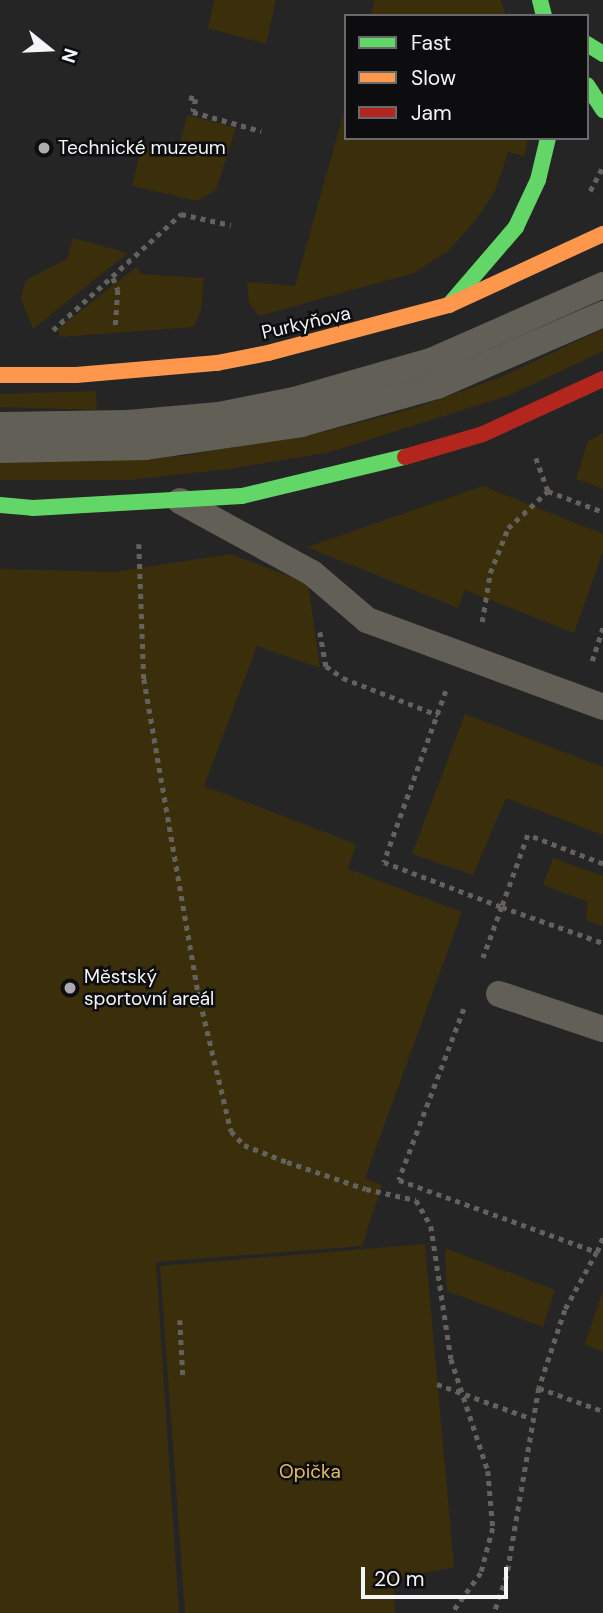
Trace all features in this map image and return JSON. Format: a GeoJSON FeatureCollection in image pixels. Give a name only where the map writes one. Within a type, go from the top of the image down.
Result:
{"type":"FeatureCollection","features":[{"type":"Feature","properties":{"kind":"main road"},"geometry":{"type":"LineString","coordinates":[[589,88],[603,110]]}},
{"type":"Feature","properties":{"kind":"main road"},"geometry":{"type":"LineString","coordinates":[[449,306],[516,227],[538,180],[548,140]]}},
{"type":"Feature","properties":{"kind":"main road","name":"Purkyňova"},"geometry":{"type":"LineString","coordinates":[[0,375],[76,375],[217,363],[358,332],[449,306],[603,234]]}},
{"type":"Feature","properties":{"kind":"main road"},"geometry":{"type":"LineString","coordinates":[[0,505],[33,508],[180,502],[242,496],[385,463],[483,434],[603,379]]}},
{"type":"Feature","properties":{"kind":"lane"},"geometry":{"type":"LineString","coordinates":[[0,425],[128,423],[219,415],[294,400],[431,361],[561,307],[603,285]]}},
{"type":"Feature","properties":{"kind":"lane"},"geometry":{"type":"LineString","coordinates":[[0,450],[146,447],[301,424],[437,386],[603,314]]}},
{"type":"Feature","properties":{"kind":"lane"},"geometry":{"type":"LineString","coordinates":[[180,502],[312,573],[367,620],[603,707]]}},
{"type":"Feature","properties":{"kind":"lane"},"geometry":{"type":"LineString","coordinates":[[499,994],[603,1029]]}},
{"type":"Feature","properties":{"kind":"path"},"geometry":{"type":"LineString","coordinates":[[189,97],[197,99],[193,112],[261,131]]}},
{"type":"Feature","properties":{"kind":"path"},"geometry":{"type":"LineString","coordinates":[[47,336],[181,215],[231,225]]}},
{"type":"Feature","properties":{"kind":"path"},"geometry":{"type":"LineString","coordinates":[[113,278],[118,290],[115,334]]}},
{"type":"Feature","properties":{"kind":"path"},"geometry":{"type":"LineString","coordinates":[[533,449],[548,491],[603,512]]}},
{"type":"Feature","properties":{"kind":"path"},"geometry":{"type":"LineString","coordinates":[[548,491],[508,528],[490,573],[489,600],[438,715],[384,862],[603,943]]}},
{"type":"Feature","properties":{"kind":"path"},"geometry":{"type":"LineString","coordinates":[[139,540],[144,680],[198,992],[230,1130],[244,1146],[366,1189],[395,1192],[416,1200],[431,1226],[452,1359],[488,1471],[493,1528],[481,1573],[452,1613]]}},
{"type":"Feature","properties":{"kind":"path"},"geometry":{"type":"LineString","coordinates":[[312,573],[326,666],[344,678],[438,715]]}},
{"type":"Feature","properties":{"kind":"path"},"geometry":{"type":"LineString","coordinates":[[591,664],[603,628]]}},
{"type":"Feature","properties":{"kind":"path"},"geometry":{"type":"LineString","coordinates":[[341,685],[344,678]]}},
{"type":"Feature","properties":{"kind":"path"},"geometry":{"type":"LineString","coordinates":[[402,784],[411,788]]}},
{"type":"Feature","properties":{"kind":"path"},"geometry":{"type":"LineString","coordinates":[[490,939],[528,835],[603,864]]}},
{"type":"Feature","properties":{"kind":"path"},"geometry":{"type":"LineString","coordinates":[[395,1192],[473,985],[499,994]]}},
{"type":"Feature","properties":{"kind":"path"},"geometry":{"type":"LineString","coordinates":[[399,1180],[597,1252]]}},
{"type":"Feature","properties":{"kind":"path"},"geometry":{"type":"LineString","coordinates":[[494,1613],[507,1576],[530,1418],[565,1310],[603,1236]]}},
{"type":"Feature","properties":{"kind":"path"},"geometry":{"type":"LineString","coordinates":[[180,1320],[183,1377]]}},
{"type":"Feature","properties":{"kind":"path"},"geometry":{"type":"LineString","coordinates":[[437,1384],[530,1418]]}},
{"type":"Feature","properties":{"kind":"path"},"geometry":{"type":"LineString","coordinates":[[539,1388],[603,1411]]}},
{"type":"Feature","properties":{"kind":"green space"},"geometry":{"type":"Polygon","coordinates":[[[214,0],[276,0],[266,44],[208,28],[214,0]]]}},
{"type":"Feature","properties":{"kind":"green space"},"geometry":{"type":"Polygon","coordinates":[[[375,0],[501,0],[505,14],[372,14],[375,0]]]}},
{"type":"Feature","properties":{"kind":"green space"},"geometry":{"type":"Polygon","coordinates":[[[344,112],[344,140],[527,140],[525,156],[508,152],[495,191],[475,221],[448,251],[414,273],[259,316],[249,303],[247,282],[295,286],[344,112]]]}},
{"type":"Feature","properties":{"kind":"green space"},"geometry":{"type":"Polygon","coordinates":[[[187,115],[236,128],[216,190],[197,201],[132,186],[142,145],[178,153],[187,115]]]}},
{"type":"Feature","properties":{"kind":"green space"},"geometry":{"type":"Polygon","coordinates":[[[73,238],[128,253],[33,329],[21,298],[26,280],[67,259],[73,238]]]}},
{"type":"Feature","properties":{"kind":"green space"},"geometry":{"type":"Polygon","coordinates":[[[136,267],[141,274],[204,278],[201,310],[194,327],[59,337],[58,329],[136,267]]]}},
{"type":"Feature","properties":{"kind":"green space"},"geometry":{"type":"Polygon","coordinates":[[[603,329],[603,351],[510,395],[330,452],[228,469],[129,480],[0,480],[0,461],[182,456],[327,431],[418,407],[501,377],[603,329]]]}},
{"type":"Feature","properties":{"kind":"green space"},"geometry":{"type":"Polygon","coordinates":[[[96,391],[97,410],[0,407],[0,394],[96,391]]]}},
{"type":"Feature","properties":{"kind":"green space"},"geometry":{"type":"Polygon","coordinates":[[[603,433],[603,489],[576,479],[588,441],[603,433]]]}},
{"type":"Feature","properties":{"kind":"green space"},"geometry":{"type":"Polygon","coordinates":[[[483,486],[603,534],[603,552],[574,633],[465,590],[458,608],[307,547],[483,486]]]}},
{"type":"Feature","properties":{"kind":"green space"},"geometry":{"type":"Polygon","coordinates":[[[230,554],[308,583],[320,668],[257,646],[204,786],[356,844],[348,869],[462,912],[365,1178],[382,1185],[362,1246],[156,1262],[179,1613],[0,1613],[0,569],[114,572],[230,554]]]}},
{"type":"Feature","properties":{"kind":"green space"},"geometry":{"type":"Polygon","coordinates":[[[465,714],[603,767],[603,835],[506,798],[473,875],[412,854],[465,714]]]}},
{"type":"Feature","properties":{"kind":"green space"},"geometry":{"type":"Polygon","coordinates":[[[553,858],[603,876],[603,926],[586,920],[588,902],[543,885],[553,858]]]}},
{"type":"Feature","properties":{"kind":"green space","name":"Opička"},"geometry":{"type":"Polygon","coordinates":[[[425,1244],[454,1567],[394,1579],[395,1613],[185,1613],[160,1266],[425,1244]]]}},
{"type":"Feature","properties":{"kind":"green space"},"geometry":{"type":"Polygon","coordinates":[[[445,1248],[555,1290],[543,1327],[447,1291],[445,1248]]]}},
{"type":"Feature","properties":{"kind":"green space"},"geometry":{"type":"Polygon","coordinates":[[[603,1290],[603,1352],[585,1344],[603,1290]]]}},
{"type":"Feature","properties":{"kind":"traffic: fast"},"geometry":{"type":"LineString","coordinates":[[540,0],[544,14]]}},
{"type":"Feature","properties":{"kind":"traffic: fast"},"geometry":{"type":"LineString","coordinates":[[589,45],[603,54]]}},
{"type":"Feature","properties":{"kind":"traffic: fast"},"geometry":{"type":"LineString","coordinates":[[589,88],[603,110]]}},
{"type":"Feature","properties":{"kind":"traffic: fast"},"geometry":{"type":"LineString","coordinates":[[449,305],[516,227],[538,180],[548,140]]}},
{"type":"Feature","properties":{"kind":"traffic: fast"},"geometry":{"type":"LineString","coordinates":[[0,505],[33,508],[242,496],[405,457]]}},
{"type":"Feature","properties":{"kind":"traffic: slow"},"geometry":{"type":"LineString","coordinates":[[0,375],[76,375],[217,363],[268,353],[449,305],[603,234]]}},
{"type":"Feature","properties":{"kind":"traffic: jam"},"geometry":{"type":"LineString","coordinates":[[405,457],[483,434],[603,379]]}},
{"type":"Feature","properties":{"kind":"place","name":"Technické muzeum"},"geometry":{"type":"Point","coordinates":[44,148]}},
{"type":"Feature","properties":{"kind":"place","name":"Městský sportovní areál"},"geometry":{"type":"Point","coordinates":[70,988]}}]}
